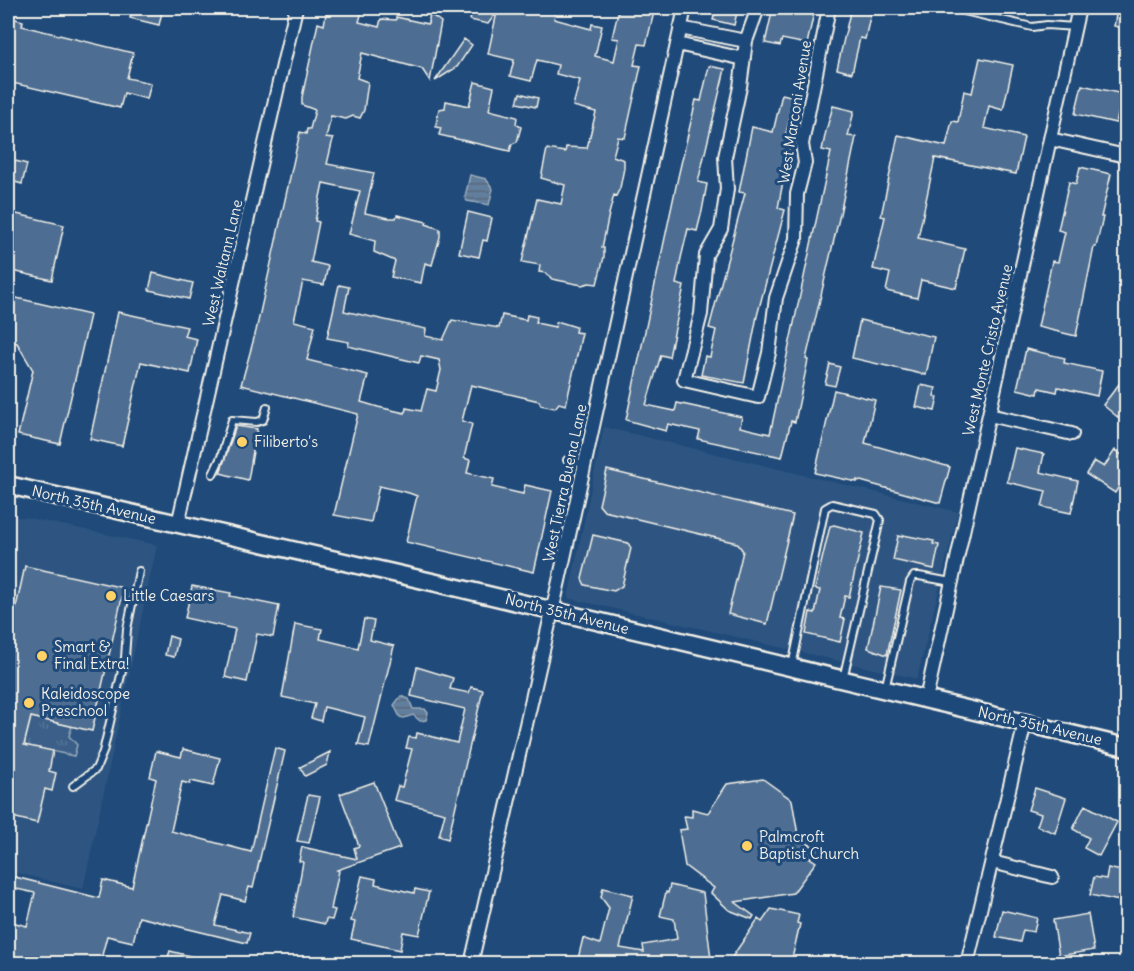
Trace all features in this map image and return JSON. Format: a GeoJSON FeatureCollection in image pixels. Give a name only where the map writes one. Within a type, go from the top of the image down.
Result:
{"type":"FeatureCollection","features":[{"type":"Feature","properties":{"kind":"main road","name":"North 35th Avenue"},"geometry":{"type":"LineString","coordinates":[[9,491],[178,524],[552,610],[1126,747]]}},
{"type":"Feature","properties":{"kind":"street","name":"West Waltann Lane"},"geometry":{"type":"LineString","coordinates":[[178,524],[296,8]]}},
{"type":"Feature","properties":{"kind":"street","name":"West Tierra Buena Lane"},"geometry":{"type":"LineString","coordinates":[[471,963],[552,610],[684,8]]}},
{"type":"Feature","properties":{"kind":"street"},"geometry":{"type":"LineString","coordinates":[[676,44],[744,59],[746,41],[758,8]]}},
{"type":"Feature","properties":{"kind":"street","name":"West Marconi Avenue"},"geometry":{"type":"LineString","coordinates":[[744,59],[725,157],[727,189],[721,229],[706,255],[701,314],[684,381],[758,397],[769,353],[776,298],[796,239],[797,194],[805,163],[802,144],[829,8]]}},
{"type":"Feature","properties":{"kind":"street","name":"West Monte Cristo Avenue"},"geometry":{"type":"LineString","coordinates":[[926,699],[1079,8]]}},
{"type":"Feature","properties":{"kind":"street"},"geometry":{"type":"LineString","coordinates":[[680,28],[746,41]]}},
{"type":"Feature","properties":{"kind":"street"},"geometry":{"type":"LineString","coordinates":[[723,55],[727,38]]}},
{"type":"Feature","properties":{"kind":"street"},"geometry":{"type":"LineString","coordinates":[[1050,138],[1126,156]]}},
{"type":"Feature","properties":{"kind":"street"},"geometry":{"type":"LineString","coordinates":[[988,415],[1072,434]]}},
{"type":"Feature","properties":{"kind":"street"},"geometry":{"type":"LineString","coordinates":[[967,963],[1025,723]]}},
{"type":"Feature","properties":{"kind":"street"},"geometry":{"type":"LineString","coordinates":[[992,862],[1052,877]]}},
{"type":"Feature","properties":{"kind":"lane"},"geometry":{"type":"LineString","coordinates":[[951,8],[1032,27],[1047,25],[1075,27]]}},
{"type":"Feature","properties":{"kind":"lane"},"geometry":{"type":"LineString","coordinates":[[213,474],[221,457],[232,420],[257,422],[263,420],[267,407]]}},
{"type":"Feature","properties":{"kind":"lane"},"geometry":{"type":"LineString","coordinates":[[567,460],[584,464]]}},
{"type":"Feature","properties":{"kind":"lane"},"geometry":{"type":"LineString","coordinates":[[792,668],[825,508],[832,504],[876,514],[880,520],[843,679]]}},
{"type":"Feature","properties":{"kind":"lane"},"geometry":{"type":"LineString","coordinates":[[73,786],[96,769],[103,752],[125,658],[127,629],[139,571]]}},
{"type":"Feature","properties":{"kind":"lane"},"geometry":{"type":"LineString","coordinates":[[885,689],[910,582],[914,576],[919,576],[951,582]]}},
{"type":"Feature","properties":{"kind":"shaded area"},"geometry":{"type":"Polygon","coordinates":[[[470,175],[486,179],[493,189],[489,205],[467,201],[465,197],[470,175]]]}},
{"type":"Feature","properties":{"kind":"shaded area"},"geometry":{"type":"Polygon","coordinates":[[[604,427],[958,512],[917,679],[568,598],[604,427]]]}},
{"type":"Feature","properties":{"kind":"shaded area"},"geometry":{"type":"Polygon","coordinates":[[[8,516],[29,518],[157,545],[83,889],[8,871],[8,516]]]}},
{"type":"Feature","properties":{"kind":"shaded area"},"geometry":{"type":"Polygon","coordinates":[[[401,696],[409,699],[413,709],[425,709],[428,713],[426,720],[420,721],[413,715],[400,717],[394,705],[401,696]]]}},
{"type":"Feature","properties":{"kind":"green space"},"geometry":{"type":"Polygon","coordinates":[[[31,717],[72,726],[69,736],[77,745],[74,756],[24,745],[31,717]]]}},
{"type":"Feature","properties":{"kind":"building"},"geometry":{"type":"Polygon","coordinates":[[[132,8],[163,8],[159,25],[130,18],[132,8]]]}},
{"type":"Feature","properties":{"kind":"building"},"geometry":{"type":"Polygon","coordinates":[[[327,8],[363,8],[359,22],[379,27],[381,19],[396,20],[396,17],[428,24],[430,14],[441,22],[430,81],[422,69],[362,53],[357,78],[368,82],[364,110],[360,118],[353,116],[346,119],[331,116],[326,138],[333,139],[327,164],[374,173],[365,213],[389,218],[396,218],[397,215],[427,222],[426,224],[440,229],[440,237],[432,265],[425,263],[421,283],[391,277],[395,261],[374,252],[375,241],[349,234],[360,191],[323,183],[315,221],[319,222],[311,262],[328,266],[324,285],[303,281],[294,321],[315,326],[307,360],[368,375],[361,402],[378,407],[405,413],[406,408],[421,411],[427,389],[436,391],[441,370],[439,360],[421,356],[419,363],[348,346],[349,342],[327,338],[339,285],[349,287],[344,311],[426,329],[425,336],[443,340],[452,320],[499,328],[502,315],[526,320],[527,315],[537,317],[536,323],[555,327],[556,323],[560,322],[576,327],[575,332],[582,333],[566,405],[559,403],[555,408],[541,405],[539,401],[471,385],[462,421],[472,424],[464,458],[470,460],[467,473],[494,479],[492,487],[523,494],[525,485],[552,491],[534,572],[406,542],[417,496],[409,493],[379,486],[371,522],[334,515],[358,414],[241,385],[256,331],[300,132],[306,134],[307,129],[310,129],[315,110],[302,105],[302,97],[318,23],[324,25],[327,8]]]}},
{"type":"Feature","properties":{"kind":"building"},"geometry":{"type":"Polygon","coordinates":[[[453,8],[556,8],[554,19],[591,29],[592,24],[602,26],[595,56],[614,61],[619,39],[612,38],[619,8],[655,8],[646,45],[639,44],[634,65],[641,66],[625,138],[618,137],[613,156],[624,160],[624,168],[620,188],[616,196],[614,195],[609,214],[602,248],[604,248],[604,257],[597,284],[582,285],[552,279],[546,273],[539,272],[540,265],[522,262],[537,199],[561,204],[565,185],[541,178],[547,149],[565,152],[566,147],[587,148],[596,112],[573,106],[580,80],[556,74],[558,65],[537,60],[531,81],[510,76],[514,60],[488,54],[497,12],[488,24],[470,20],[471,16],[452,12],[453,8]]]}},
{"type":"Feature","properties":{"kind":"building"},"geometry":{"type":"Polygon","coordinates":[[[716,8],[738,8],[734,25],[713,20],[716,8]]]}},
{"type":"Feature","properties":{"kind":"building"},"geometry":{"type":"Polygon","coordinates":[[[773,8],[815,8],[807,44],[782,39],[780,46],[765,43],[773,8]]]}},
{"type":"Feature","properties":{"kind":"building"},"geometry":{"type":"Polygon","coordinates":[[[851,8],[872,8],[865,39],[860,38],[852,73],[837,69],[851,8]]]}},
{"type":"Feature","properties":{"kind":"building"},"geometry":{"type":"Polygon","coordinates":[[[1117,10],[1126,13],[1126,29],[1114,26],[1117,10]]]}},
{"type":"Feature","properties":{"kind":"building"},"geometry":{"type":"Polygon","coordinates":[[[8,17],[23,21],[22,26],[133,53],[127,78],[151,83],[147,99],[124,93],[120,108],[8,82],[8,17]]]}},
{"type":"Feature","properties":{"kind":"building"},"geometry":{"type":"Polygon","coordinates":[[[464,39],[472,45],[457,67],[435,81],[464,39]]]}},
{"type":"Feature","properties":{"kind":"building"},"geometry":{"type":"Polygon","coordinates":[[[980,58],[1013,65],[1003,110],[989,106],[984,128],[1024,137],[1016,174],[935,158],[918,238],[965,249],[956,288],[921,280],[917,298],[886,291],[890,273],[873,269],[885,217],[881,216],[898,135],[946,146],[952,121],[958,122],[964,91],[972,93],[980,58]]]}},
{"type":"Feature","properties":{"kind":"building"},"geometry":{"type":"Polygon","coordinates":[[[709,66],[725,69],[698,182],[707,184],[702,211],[697,231],[688,229],[681,258],[676,284],[684,286],[669,357],[661,355],[646,405],[675,411],[677,403],[742,417],[740,427],[770,434],[831,152],[822,150],[826,131],[833,106],[854,111],[848,136],[856,137],[840,214],[806,359],[808,360],[795,422],[791,421],[782,457],[698,439],[700,431],[668,424],[666,431],[626,420],[696,100],[701,101],[709,66]]]}},
{"type":"Feature","properties":{"kind":"building"},"geometry":{"type":"Polygon","coordinates":[[[475,82],[494,87],[489,110],[517,117],[516,124],[521,127],[517,142],[512,144],[510,151],[439,135],[441,128],[436,127],[436,124],[439,109],[445,108],[446,101],[469,106],[475,82]]]}},
{"type":"Feature","properties":{"kind":"building"},"geometry":{"type":"Polygon","coordinates":[[[1082,85],[1123,94],[1116,123],[1075,114],[1082,85]]]}},
{"type":"Feature","properties":{"kind":"building"},"geometry":{"type":"Polygon","coordinates":[[[520,93],[538,98],[536,107],[517,103],[520,93]]]}},
{"type":"Feature","properties":{"kind":"building"},"geometry":{"type":"Polygon","coordinates":[[[782,94],[795,97],[785,138],[791,139],[778,208],[785,210],[757,316],[744,383],[701,375],[705,356],[710,357],[716,330],[709,328],[745,193],[739,192],[752,127],[773,132],[782,94]]]}},
{"type":"Feature","properties":{"kind":"building"},"geometry":{"type":"Polygon","coordinates":[[[8,159],[27,164],[22,184],[8,180],[8,159]]]}},
{"type":"Feature","properties":{"kind":"building"},"geometry":{"type":"Polygon","coordinates":[[[1080,167],[1111,174],[1076,336],[1038,327],[1052,261],[1058,262],[1065,232],[1058,230],[1069,182],[1076,184],[1080,167]]]}},
{"type":"Feature","properties":{"kind":"building"},"geometry":{"type":"Polygon","coordinates":[[[8,212],[64,225],[52,280],[8,270],[8,212]]]}},
{"type":"Feature","properties":{"kind":"building"},"geometry":{"type":"Polygon","coordinates":[[[468,212],[492,218],[487,241],[483,240],[479,257],[459,253],[468,212]]]}},
{"type":"Feature","properties":{"kind":"building"},"geometry":{"type":"Polygon","coordinates":[[[153,273],[193,283],[189,299],[149,290],[153,273]]]}},
{"type":"Feature","properties":{"kind":"building"},"geometry":{"type":"Polygon","coordinates":[[[8,296],[90,315],[60,444],[18,435],[33,370],[17,343],[8,341],[8,296]]]}},
{"type":"Feature","properties":{"kind":"building"},"geometry":{"type":"Polygon","coordinates":[[[118,312],[187,327],[184,336],[197,339],[190,373],[141,362],[122,446],[90,439],[118,312]]]}},
{"type":"Feature","properties":{"kind":"building"},"geometry":{"type":"Polygon","coordinates":[[[860,320],[934,337],[926,375],[852,358],[860,320]]]}},
{"type":"Feature","properties":{"kind":"building"},"geometry":{"type":"Polygon","coordinates":[[[1026,349],[1065,358],[1064,363],[1102,371],[1097,396],[1058,387],[1057,392],[1039,388],[1038,394],[1017,389],[1026,349]]]}},
{"type":"Feature","properties":{"kind":"building"},"geometry":{"type":"Polygon","coordinates":[[[830,364],[840,367],[835,386],[825,384],[830,364]]]}},
{"type":"Feature","properties":{"kind":"building"},"geometry":{"type":"Polygon","coordinates":[[[1126,375],[1126,424],[1103,405],[1126,375]]]}},
{"type":"Feature","properties":{"kind":"building"},"geometry":{"type":"Polygon","coordinates":[[[921,385],[936,388],[934,396],[938,397],[935,411],[916,407],[921,385]]]}},
{"type":"Feature","properties":{"kind":"building"},"geometry":{"type":"Polygon","coordinates":[[[834,390],[875,400],[865,443],[950,467],[940,503],[857,480],[857,482],[815,473],[834,390]]]}},
{"type":"Feature","properties":{"kind":"building","name":"Filiberto's"},"geometry":{"type":"Polygon","coordinates":[[[236,426],[257,429],[248,480],[220,473],[236,426]]]}},
{"type":"Feature","properties":{"kind":"building"},"geometry":{"type":"Polygon","coordinates":[[[1015,448],[1044,454],[1040,472],[1078,481],[1071,513],[1042,507],[1046,491],[1007,482],[1015,448]]]}},
{"type":"Feature","properties":{"kind":"building"},"geometry":{"type":"Polygon","coordinates":[[[1115,450],[1126,458],[1126,475],[1115,493],[1086,474],[1094,461],[1104,467],[1115,450]]]}},
{"type":"Feature","properties":{"kind":"building"},"geometry":{"type":"Polygon","coordinates":[[[607,470],[793,515],[767,624],[728,614],[743,551],[737,543],[604,511],[599,505],[607,470]]]}},
{"type":"Feature","properties":{"kind":"building"},"geometry":{"type":"Polygon","coordinates":[[[830,526],[864,533],[849,597],[845,596],[840,618],[845,619],[840,642],[806,634],[810,612],[815,613],[820,590],[815,589],[830,526]]]}},
{"type":"Feature","properties":{"kind":"building"},"geometry":{"type":"Polygon","coordinates":[[[593,535],[628,543],[631,548],[622,586],[614,591],[585,585],[582,579],[593,535]]]}},
{"type":"Feature","properties":{"kind":"building"},"geometry":{"type":"Polygon","coordinates":[[[898,536],[934,541],[933,544],[939,545],[934,569],[893,560],[898,536]]]}},
{"type":"Feature","properties":{"kind":"building"},"geometry":{"type":"Polygon","coordinates":[[[25,566],[124,588],[92,731],[31,717],[24,745],[53,751],[49,771],[56,773],[52,791],[45,789],[37,823],[8,816],[8,644],[25,566]]]}},
{"type":"Feature","properties":{"kind":"building"},"geometry":{"type":"Polygon","coordinates":[[[192,586],[231,593],[230,596],[279,606],[273,637],[257,634],[247,682],[225,677],[235,629],[185,618],[192,586]]]}},
{"type":"Feature","properties":{"kind":"building"},"geometry":{"type":"Polygon","coordinates":[[[881,587],[901,590],[887,655],[868,648],[881,587]]]}},
{"type":"Feature","properties":{"kind":"building"},"geometry":{"type":"Polygon","coordinates":[[[364,619],[374,621],[370,640],[394,646],[369,747],[358,745],[365,717],[324,707],[321,721],[311,718],[315,704],[282,697],[295,624],[322,629],[320,639],[358,648],[364,619]]]}},
{"type":"Feature","properties":{"kind":"building"},"geometry":{"type":"Polygon","coordinates":[[[169,636],[178,639],[174,657],[165,655],[169,636]]]}},
{"type":"Feature","properties":{"kind":"building"},"geometry":{"type":"Polygon","coordinates":[[[417,667],[453,678],[450,689],[469,693],[471,687],[483,690],[448,839],[439,836],[445,813],[394,800],[398,786],[402,787],[412,749],[406,748],[409,737],[416,738],[417,733],[457,743],[465,709],[411,696],[417,667]]]}},
{"type":"Feature","properties":{"kind":"building"},"geometry":{"type":"Polygon","coordinates":[[[275,748],[285,751],[253,888],[249,887],[245,901],[223,895],[215,925],[250,933],[247,943],[139,917],[133,942],[107,936],[100,963],[22,963],[8,960],[8,921],[27,926],[35,893],[12,888],[15,877],[99,898],[103,880],[132,887],[156,779],[150,777],[156,751],[181,757],[183,749],[220,758],[213,786],[191,781],[190,784],[182,782],[171,831],[251,852],[275,748]]]}},
{"type":"Feature","properties":{"kind":"building"},"geometry":{"type":"Polygon","coordinates":[[[330,752],[327,765],[305,776],[300,767],[330,752]]]}},
{"type":"Feature","properties":{"kind":"building","name":"Palmcroft Baptist Church"},"geometry":{"type":"Polygon","coordinates":[[[763,779],[792,800],[798,835],[810,837],[806,843],[818,848],[810,858],[816,862],[793,893],[735,902],[754,916],[752,919],[729,910],[711,893],[714,888],[685,866],[679,830],[687,829],[684,816],[692,817],[692,809],[708,813],[727,784],[763,779]]]}},
{"type":"Feature","properties":{"kind":"building"},"geometry":{"type":"Polygon","coordinates":[[[374,782],[400,848],[337,870],[339,871],[331,909],[335,910],[332,920],[326,919],[325,924],[293,917],[303,862],[299,861],[302,847],[357,859],[354,848],[359,846],[340,794],[374,782]]]}},
{"type":"Feature","properties":{"kind":"building"},"geometry":{"type":"Polygon","coordinates":[[[1035,788],[1066,798],[1055,833],[1037,826],[1041,814],[1028,810],[1035,788]]]}},
{"type":"Feature","properties":{"kind":"building"},"geometry":{"type":"Polygon","coordinates":[[[308,795],[320,797],[309,843],[297,841],[308,795]]]}},
{"type":"Feature","properties":{"kind":"building"},"geometry":{"type":"Polygon","coordinates":[[[1085,805],[1117,822],[1099,856],[1084,848],[1089,838],[1073,829],[1085,805]]]}},
{"type":"Feature","properties":{"kind":"building"},"geometry":{"type":"Polygon","coordinates":[[[1108,868],[1126,872],[1125,902],[1090,895],[1094,877],[1106,879],[1108,868]]]}},
{"type":"Feature","properties":{"kind":"building"},"geometry":{"type":"Polygon","coordinates":[[[362,876],[376,879],[375,884],[414,893],[415,889],[429,892],[419,935],[403,932],[400,950],[351,939],[355,922],[351,921],[362,876]]]}},
{"type":"Feature","properties":{"kind":"building"},"geometry":{"type":"Polygon","coordinates":[[[670,885],[703,893],[711,959],[681,963],[577,963],[583,938],[600,944],[609,908],[601,897],[603,888],[633,895],[620,948],[644,952],[643,945],[677,939],[674,919],[660,916],[670,885]]]}},
{"type":"Feature","properties":{"kind":"building"},"geometry":{"type":"Polygon","coordinates":[[[771,909],[799,915],[797,923],[800,924],[791,963],[728,963],[758,919],[762,922],[771,909]]]}},
{"type":"Feature","properties":{"kind":"building"},"geometry":{"type":"Polygon","coordinates":[[[1002,910],[1037,918],[1034,932],[1023,930],[1020,942],[996,937],[1002,910]]]}},
{"type":"Feature","properties":{"kind":"building"},"geometry":{"type":"Polygon","coordinates":[[[1088,914],[1094,950],[1059,956],[1053,920],[1088,914]]]}},
{"type":"Feature","properties":{"kind":"building"},"geometry":{"type":"Polygon","coordinates":[[[170,951],[206,960],[205,963],[166,963],[170,951]]]}},
{"type":"Feature","properties":{"kind":"place","name":"Filiberto's"},"geometry":{"type":"Point","coordinates":[242,442]}},
{"type":"Feature","properties":{"kind":"place","name":"Little Caesars"},"geometry":{"type":"Point","coordinates":[111,596]}},
{"type":"Feature","properties":{"kind":"place","name":"Smart & Final Extra!"},"geometry":{"type":"Point","coordinates":[42,656]}},
{"type":"Feature","properties":{"kind":"place","name":"Kaleidoscope Preschool"},"geometry":{"type":"Point","coordinates":[29,703]}},
{"type":"Feature","properties":{"kind":"place","name":"Palmcroft Baptist Church"},"geometry":{"type":"Point","coordinates":[747,846]}}]}
